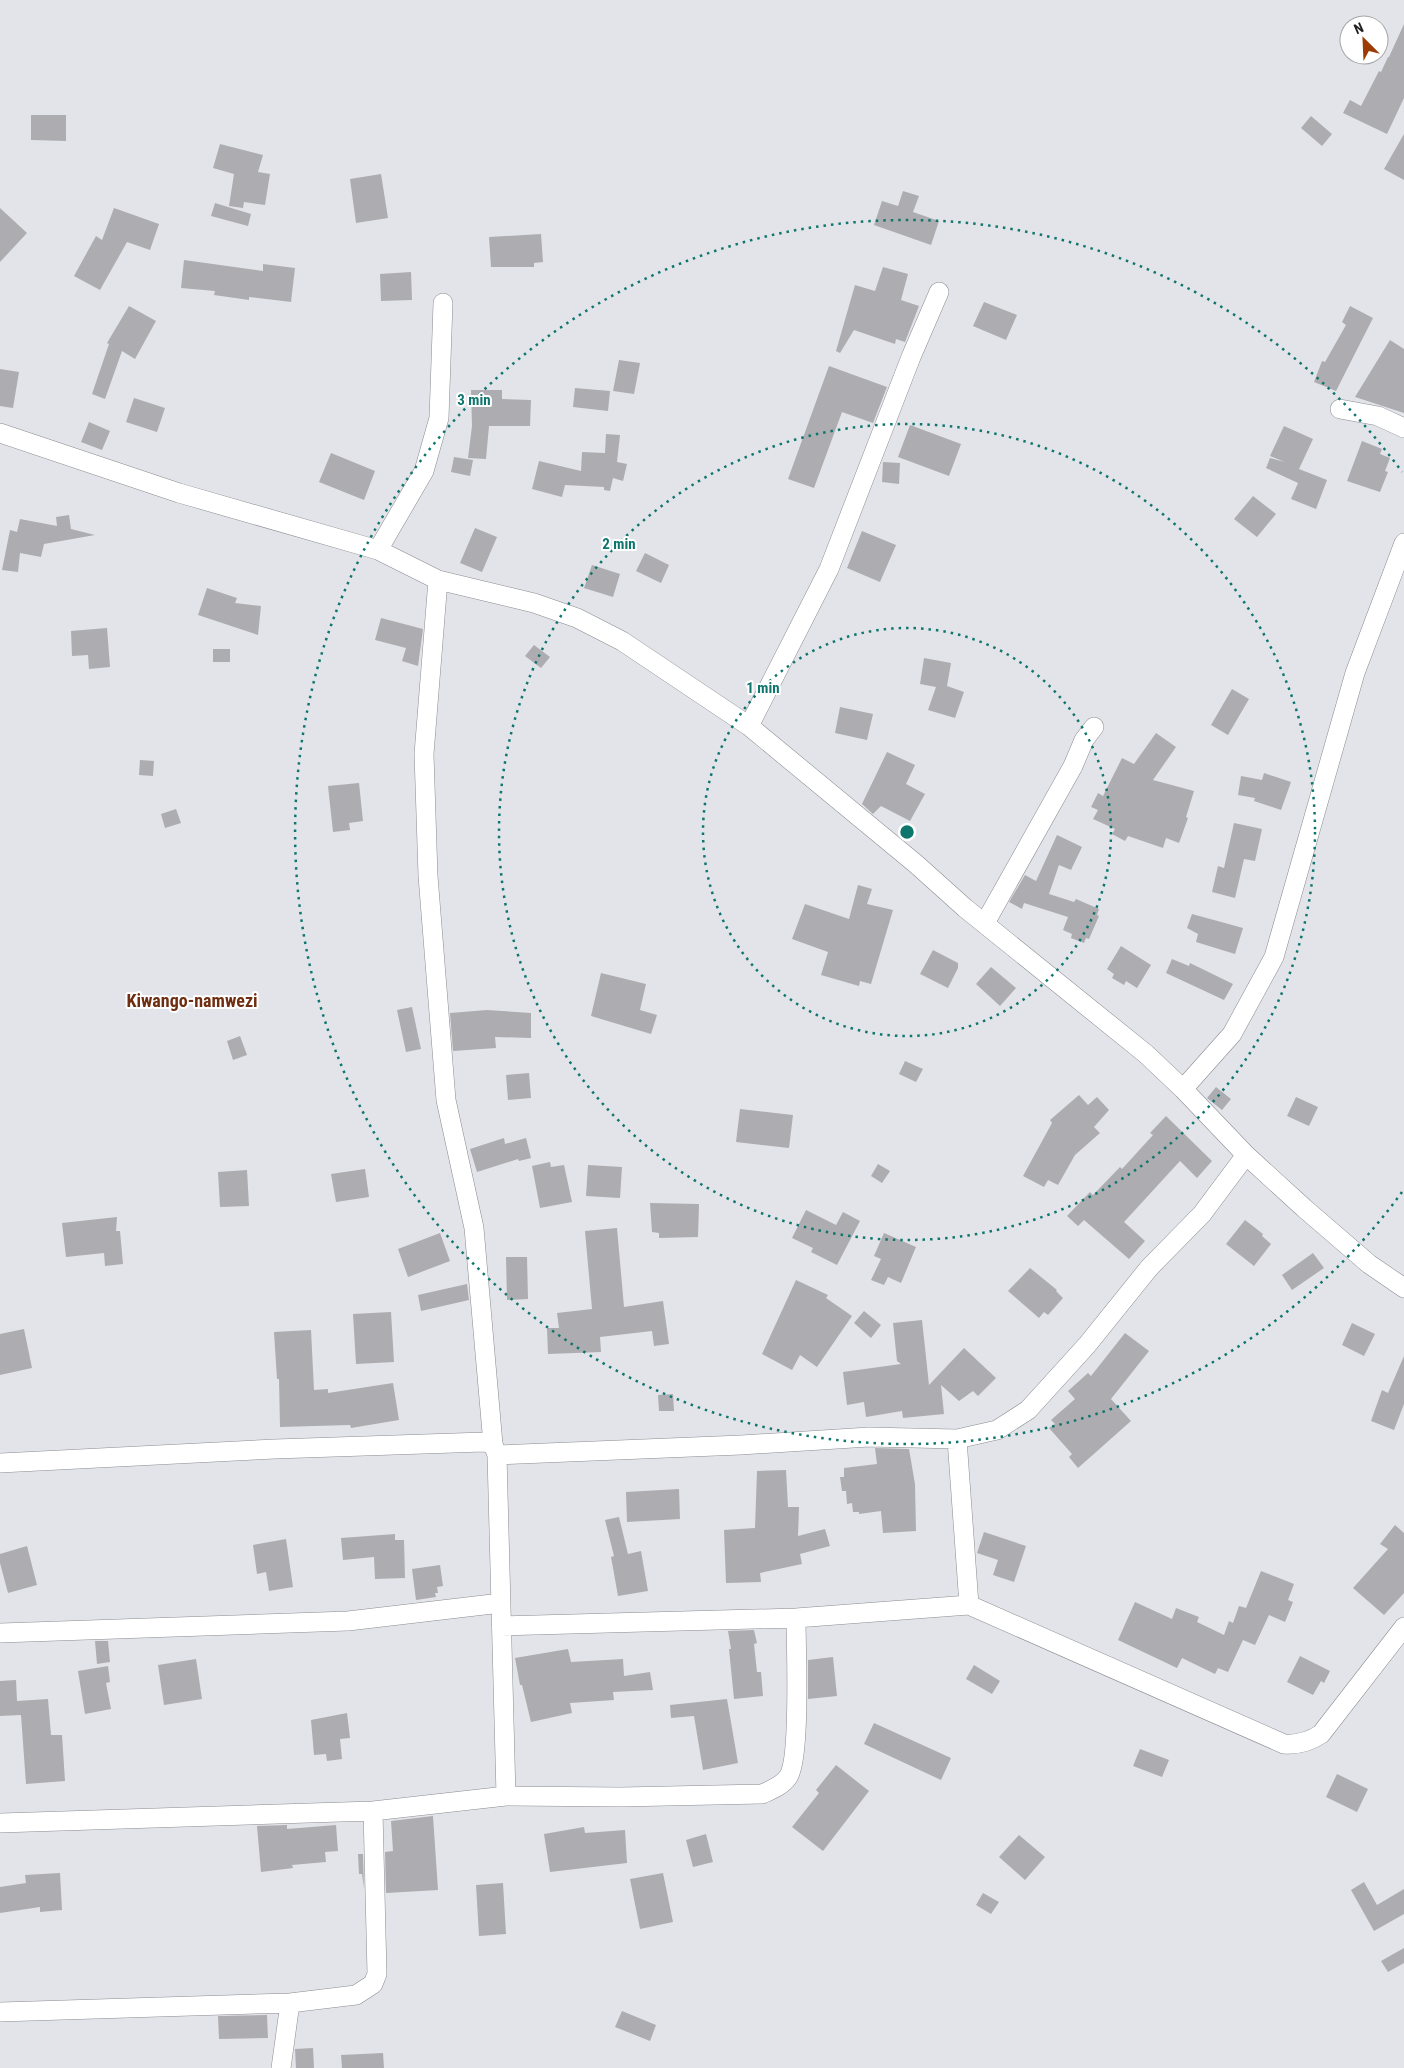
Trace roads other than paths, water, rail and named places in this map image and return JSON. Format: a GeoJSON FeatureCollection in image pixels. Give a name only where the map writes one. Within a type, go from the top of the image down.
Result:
{"type":"FeatureCollection","features":[{"type":"Feature","properties":{"kind":"street"},"geometry":{"type":"LineString","coordinates":[[749,726],[829,569],[911,358],[940,292]]}},
{"type":"Feature","properties":{"kind":"street"},"geometry":{"type":"LineString","coordinates":[[378,550],[424,471],[439,418],[443,303]]}},
{"type":"Feature","properties":{"kind":"street"},"geometry":{"type":"LineString","coordinates":[[1340,409],[1378,416],[1404,428]]}},
{"type":"Feature","properties":{"kind":"street"},"geometry":{"type":"LineString","coordinates":[[0,433],[180,493],[378,550],[438,580],[534,603],[577,618],[622,641],[749,726],[985,923],[1146,1054],[1183,1089],[1246,1155],[1368,1264],[1404,1288]]}},
{"type":"Feature","properties":{"kind":"street"},"geometry":{"type":"LineString","coordinates":[[1183,1089],[1232,1034],[1274,957],[1355,673],[1404,543]]}},
{"type":"Feature","properties":{"kind":"street"},"geometry":{"type":"LineString","coordinates":[[438,580],[424,754],[428,876],[446,1100],[474,1228],[495,1450],[506,1796]]}},
{"type":"Feature","properties":{"kind":"street"},"geometry":{"type":"LineString","coordinates":[[985,923],[1073,766],[1084,740],[1094,727]]}},
{"type":"Feature","properties":{"kind":"street"},"geometry":{"type":"LineString","coordinates":[[0,1463],[276,1448],[484,1442],[495,1450],[732,1446],[869,1437],[957,1440],[997,1430],[1028,1410],[1087,1345],[1149,1268],[1202,1214],[1246,1155]]}},
{"type":"Feature","properties":{"kind":"street"},"geometry":{"type":"LineString","coordinates":[[957,1440],[969,1604]]}},
{"type":"Feature","properties":{"kind":"street"},"geometry":{"type":"LineString","coordinates":[[0,1633],[348,1621],[501,1603]]}},
{"type":"Feature","properties":{"kind":"street"},"geometry":{"type":"LineString","coordinates":[[501,1626],[796,1618],[969,1604],[1284,1744],[1292,1745],[1302,1743],[1321,1734],[1404,1627]]}},
{"type":"Feature","properties":{"kind":"street"},"geometry":{"type":"LineString","coordinates":[[0,1823],[372,1811],[506,1796],[621,1798],[762,1794],[776,1788],[787,1778],[795,1753],[796,1618]]}},
{"type":"Feature","properties":{"kind":"street"},"geometry":{"type":"LineString","coordinates":[[0,2012],[290,2003],[356,1995],[373,1984],[377,1974],[372,1811]]}},
{"type":"Feature","properties":{"kind":"street"},"geometry":{"type":"LineString","coordinates":[[281,2068],[290,2003]]}},
{"type":"Feature","properties":{"kind":"district","name":"Kiwango-namwezi"},"geometry":{"type":"Point","coordinates":[192,1001]}}]}
